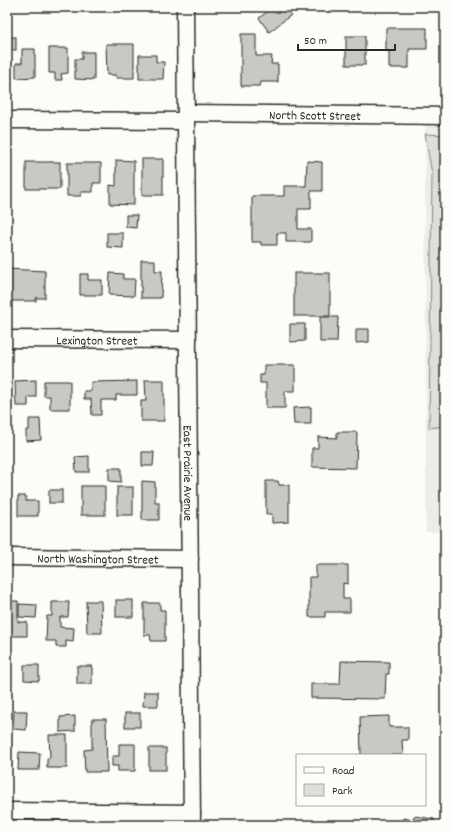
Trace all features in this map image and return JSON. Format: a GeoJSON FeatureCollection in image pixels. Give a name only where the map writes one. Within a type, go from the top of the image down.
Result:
{"type":"FeatureCollection","features":[{"type":"Feature","properties":{"kind":"street","name":"East Prairie Avenue"},"geometry":{"type":"LineString","coordinates":[[185,7],[192,819]]}},
{"type":"Feature","properties":{"kind":"street","name":"North Scott Street"},"geometry":{"type":"LineString","coordinates":[[7,120],[186,117],[445,116]]}},
{"type":"Feature","properties":{"kind":"street","name":"Lexington Street"},"geometry":{"type":"LineString","coordinates":[[7,339],[188,340]]}},
{"type":"Feature","properties":{"kind":"street","name":"North Washington Street"},"geometry":{"type":"LineString","coordinates":[[7,557],[190,559]]}},
{"type":"Feature","properties":{"kind":"street"},"geometry":{"type":"LineString","coordinates":[[7,811],[192,819]]}},
{"type":"Feature","properties":{"kind":"shaded area"},"geometry":{"type":"Polygon","coordinates":[[[425,122],[445,122],[445,532],[426,532],[425,122]]]}},
{"type":"Feature","properties":{"kind":"green space"},"geometry":{"type":"Polygon","coordinates":[[[425,134],[445,135],[445,426],[429,428],[432,174],[425,134]]]}},
{"type":"Feature","properties":{"kind":"building"},"geometry":{"type":"Polygon","coordinates":[[[273,7],[285,7],[291,15],[269,32],[259,18],[273,7]]]}},
{"type":"Feature","properties":{"kind":"building"},"geometry":{"type":"Polygon","coordinates":[[[386,28],[427,28],[427,49],[409,49],[409,68],[389,68],[389,51],[386,51],[386,28]]]}},
{"type":"Feature","properties":{"kind":"building"},"geometry":{"type":"Polygon","coordinates":[[[241,34],[256,34],[256,56],[272,56],[271,64],[278,64],[278,82],[261,82],[260,86],[241,86],[241,34]]]}},
{"type":"Feature","properties":{"kind":"building"},"geometry":{"type":"Polygon","coordinates":[[[346,36],[365,36],[365,65],[346,65],[346,36]]]}},
{"type":"Feature","properties":{"kind":"building"},"geometry":{"type":"Polygon","coordinates":[[[7,37],[16,37],[16,50],[7,50],[7,37]]]}},
{"type":"Feature","properties":{"kind":"building"},"geometry":{"type":"Polygon","coordinates":[[[106,44],[134,44],[134,78],[116,78],[116,75],[107,75],[106,44]]]}},
{"type":"Feature","properties":{"kind":"building"},"geometry":{"type":"Polygon","coordinates":[[[49,48],[68,48],[68,73],[61,74],[62,80],[55,80],[55,73],[49,73],[49,48]]]}},
{"type":"Feature","properties":{"kind":"building"},"geometry":{"type":"Polygon","coordinates":[[[22,49],[35,49],[35,77],[16,78],[16,63],[22,63],[22,49]]]}},
{"type":"Feature","properties":{"kind":"building"},"geometry":{"type":"Polygon","coordinates":[[[82,52],[94,52],[94,80],[75,79],[75,59],[82,59],[82,52]]]}},
{"type":"Feature","properties":{"kind":"building"},"geometry":{"type":"Polygon","coordinates":[[[139,55],[156,55],[156,62],[164,62],[163,79],[139,79],[139,55]]]}},
{"type":"Feature","properties":{"kind":"building"},"geometry":{"type":"Polygon","coordinates":[[[142,159],[163,159],[163,195],[142,195],[142,159]]]}},
{"type":"Feature","properties":{"kind":"building"},"geometry":{"type":"Polygon","coordinates":[[[116,160],[134,161],[134,205],[110,204],[110,185],[116,186],[116,160]]]}},
{"type":"Feature","properties":{"kind":"building"},"geometry":{"type":"Polygon","coordinates":[[[307,161],[322,162],[322,191],[311,191],[311,209],[298,209],[298,229],[311,229],[311,242],[286,242],[286,233],[277,233],[277,245],[261,245],[261,242],[252,242],[252,196],[284,196],[284,186],[306,186],[307,161]]]}},
{"type":"Feature","properties":{"kind":"building"},"geometry":{"type":"Polygon","coordinates":[[[26,162],[60,162],[60,189],[26,189],[26,162]]]}},
{"type":"Feature","properties":{"kind":"building"},"geometry":{"type":"Polygon","coordinates":[[[67,163],[101,163],[101,183],[93,183],[93,192],[81,192],[81,196],[67,196],[67,163]]]}},
{"type":"Feature","properties":{"kind":"building"},"geometry":{"type":"Polygon","coordinates":[[[126,215],[137,215],[136,228],[126,227],[126,215]]]}},
{"type":"Feature","properties":{"kind":"building"},"geometry":{"type":"Polygon","coordinates":[[[107,233],[123,233],[123,248],[107,247],[107,233]]]}},
{"type":"Feature","properties":{"kind":"building"},"geometry":{"type":"Polygon","coordinates":[[[141,260],[155,260],[155,271],[162,271],[161,298],[141,298],[141,260]]]}},
{"type":"Feature","properties":{"kind":"building"},"geometry":{"type":"Polygon","coordinates":[[[7,269],[45,271],[45,298],[36,298],[36,301],[7,301],[7,269]]]}},
{"type":"Feature","properties":{"kind":"building"},"geometry":{"type":"Polygon","coordinates":[[[110,273],[123,274],[123,279],[135,279],[134,296],[109,295],[110,273]]]}},
{"type":"Feature","properties":{"kind":"building"},"geometry":{"type":"Polygon","coordinates":[[[294,273],[330,273],[330,316],[294,316],[294,273]]]}},
{"type":"Feature","properties":{"kind":"building"},"geometry":{"type":"Polygon","coordinates":[[[80,274],[88,274],[88,280],[102,280],[102,295],[80,295],[80,274]]]}},
{"type":"Feature","properties":{"kind":"building"},"geometry":{"type":"Polygon","coordinates":[[[320,317],[338,317],[337,342],[320,342],[320,317]]]}},
{"type":"Feature","properties":{"kind":"building"},"geometry":{"type":"Polygon","coordinates":[[[290,324],[305,324],[305,341],[290,342],[290,324]]]}},
{"type":"Feature","properties":{"kind":"building"},"geometry":{"type":"Polygon","coordinates":[[[356,329],[369,329],[369,342],[356,343],[356,329]]]}},
{"type":"Feature","properties":{"kind":"building"},"geometry":{"type":"Polygon","coordinates":[[[264,365],[295,365],[295,391],[285,391],[285,408],[266,408],[266,383],[260,383],[260,375],[264,375],[264,365]]]}},
{"type":"Feature","properties":{"kind":"building"},"geometry":{"type":"Polygon","coordinates":[[[36,380],[36,397],[28,397],[28,406],[16,406],[15,381],[36,380]]]}},
{"type":"Feature","properties":{"kind":"building"},"geometry":{"type":"Polygon","coordinates":[[[145,380],[164,380],[164,421],[141,421],[141,401],[146,401],[145,380]]]}},
{"type":"Feature","properties":{"kind":"building"},"geometry":{"type":"Polygon","coordinates":[[[44,381],[70,381],[70,409],[50,409],[50,396],[44,396],[44,381]]]}},
{"type":"Feature","properties":{"kind":"building"},"geometry":{"type":"Polygon","coordinates":[[[137,381],[137,395],[116,395],[116,400],[101,400],[101,415],[92,415],[91,399],[84,399],[84,391],[91,391],[91,382],[137,381]]]}},
{"type":"Feature","properties":{"kind":"building"},"geometry":{"type":"Polygon","coordinates":[[[311,407],[311,424],[294,424],[293,408],[311,407]]]}},
{"type":"Feature","properties":{"kind":"building"},"geometry":{"type":"Polygon","coordinates":[[[29,419],[40,419],[41,440],[26,441],[26,430],[29,430],[29,419]]]}},
{"type":"Feature","properties":{"kind":"building"},"geometry":{"type":"Polygon","coordinates":[[[337,432],[357,432],[356,468],[312,467],[312,448],[318,448],[318,437],[337,438],[337,432]]]}},
{"type":"Feature","properties":{"kind":"building"},"geometry":{"type":"Polygon","coordinates":[[[142,452],[154,452],[153,466],[142,466],[142,452]]]}},
{"type":"Feature","properties":{"kind":"building"},"geometry":{"type":"Polygon","coordinates":[[[89,456],[89,472],[76,472],[75,457],[89,456]]]}},
{"type":"Feature","properties":{"kind":"building"},"geometry":{"type":"Polygon","coordinates":[[[109,468],[121,468],[121,482],[109,481],[109,468]]]}},
{"type":"Feature","properties":{"kind":"building"},"geometry":{"type":"Polygon","coordinates":[[[142,481],[155,482],[155,502],[159,502],[159,520],[142,520],[142,481]]]}},
{"type":"Feature","properties":{"kind":"building"},"geometry":{"type":"Polygon","coordinates":[[[266,481],[278,481],[279,485],[289,485],[289,522],[272,523],[272,514],[266,514],[266,481]]]}},
{"type":"Feature","properties":{"kind":"building"},"geometry":{"type":"Polygon","coordinates":[[[81,486],[105,486],[105,515],[81,515],[81,486]]]}},
{"type":"Feature","properties":{"kind":"building"},"geometry":{"type":"Polygon","coordinates":[[[117,487],[133,487],[133,515],[117,515],[117,487]]]}},
{"type":"Feature","properties":{"kind":"building"},"geometry":{"type":"Polygon","coordinates":[[[49,490],[62,490],[62,503],[49,503],[49,490]]]}},
{"type":"Feature","properties":{"kind":"building"},"geometry":{"type":"Polygon","coordinates":[[[18,496],[26,496],[26,501],[38,501],[38,516],[18,516],[18,496]]]}},
{"type":"Feature","properties":{"kind":"building"},"geometry":{"type":"Polygon","coordinates":[[[316,565],[348,565],[348,584],[343,583],[343,599],[350,599],[350,612],[325,612],[325,617],[309,617],[309,577],[316,577],[316,565]]]}},
{"type":"Feature","properties":{"kind":"building"},"geometry":{"type":"Polygon","coordinates":[[[116,600],[133,600],[133,617],[116,617],[116,600]]]}},
{"type":"Feature","properties":{"kind":"building"},"geometry":{"type":"Polygon","coordinates":[[[7,601],[18,601],[18,622],[27,622],[27,636],[7,636],[7,601]]]}},
{"type":"Feature","properties":{"kind":"building"},"geometry":{"type":"Polygon","coordinates":[[[86,601],[101,601],[102,633],[87,633],[86,601]]]}},
{"type":"Feature","properties":{"kind":"building"},"geometry":{"type":"Polygon","coordinates":[[[52,602],[69,602],[68,617],[60,617],[60,627],[74,628],[73,642],[66,641],[66,647],[56,647],[56,641],[46,641],[47,616],[52,616],[52,602]]]}},
{"type":"Feature","properties":{"kind":"building"},"geometry":{"type":"Polygon","coordinates":[[[144,603],[160,603],[160,610],[165,610],[165,641],[151,641],[150,635],[144,635],[144,603]]]}},
{"type":"Feature","properties":{"kind":"building"},"geometry":{"type":"Polygon","coordinates":[[[19,604],[37,605],[36,618],[19,617],[19,604]]]}},
{"type":"Feature","properties":{"kind":"building"},"geometry":{"type":"Polygon","coordinates":[[[341,661],[389,662],[389,674],[386,674],[385,699],[311,698],[311,684],[340,684],[341,661]]]}},
{"type":"Feature","properties":{"kind":"building"},"geometry":{"type":"Polygon","coordinates":[[[24,665],[39,665],[39,681],[24,680],[24,665]]]}},
{"type":"Feature","properties":{"kind":"building"},"geometry":{"type":"Polygon","coordinates":[[[77,666],[92,666],[92,684],[77,684],[77,666]]]}},
{"type":"Feature","properties":{"kind":"building"},"geometry":{"type":"Polygon","coordinates":[[[144,692],[158,692],[158,706],[143,706],[144,692]]]}},
{"type":"Feature","properties":{"kind":"building"},"geometry":{"type":"Polygon","coordinates":[[[14,711],[27,711],[26,730],[13,729],[14,711]]]}},
{"type":"Feature","properties":{"kind":"building"},"geometry":{"type":"Polygon","coordinates":[[[125,713],[140,713],[140,727],[125,727],[125,713]]]}},
{"type":"Feature","properties":{"kind":"building"},"geometry":{"type":"Polygon","coordinates":[[[75,716],[75,731],[60,732],[60,717],[75,716]]]}},
{"type":"Feature","properties":{"kind":"building"},"geometry":{"type":"Polygon","coordinates":[[[389,716],[389,727],[408,727],[408,740],[402,740],[403,754],[361,754],[360,717],[389,716]]]}},
{"type":"Feature","properties":{"kind":"building"},"geometry":{"type":"Polygon","coordinates":[[[92,719],[106,719],[107,772],[85,772],[84,750],[92,749],[92,719]]]}},
{"type":"Feature","properties":{"kind":"building"},"geometry":{"type":"Polygon","coordinates":[[[7,723],[9,770],[7,770],[7,723]]]}},
{"type":"Feature","properties":{"kind":"building"},"geometry":{"type":"Polygon","coordinates":[[[49,735],[67,735],[67,768],[47,768],[47,758],[50,758],[49,735]]]}},
{"type":"Feature","properties":{"kind":"building"},"geometry":{"type":"Polygon","coordinates":[[[119,744],[135,744],[135,771],[118,771],[118,766],[112,766],[112,756],[119,756],[119,744]]]}},
{"type":"Feature","properties":{"kind":"building"},"geometry":{"type":"Polygon","coordinates":[[[149,748],[166,748],[166,770],[149,770],[149,748]]]}},
{"type":"Feature","properties":{"kind":"building"},"geometry":{"type":"Polygon","coordinates":[[[19,752],[40,753],[39,770],[18,770],[19,752]]]}},
{"type":"Feature","properties":{"kind":"building"},"geometry":{"type":"Polygon","coordinates":[[[414,816],[434,819],[433,825],[402,825],[403,818],[413,820],[414,816]]]}}]}
